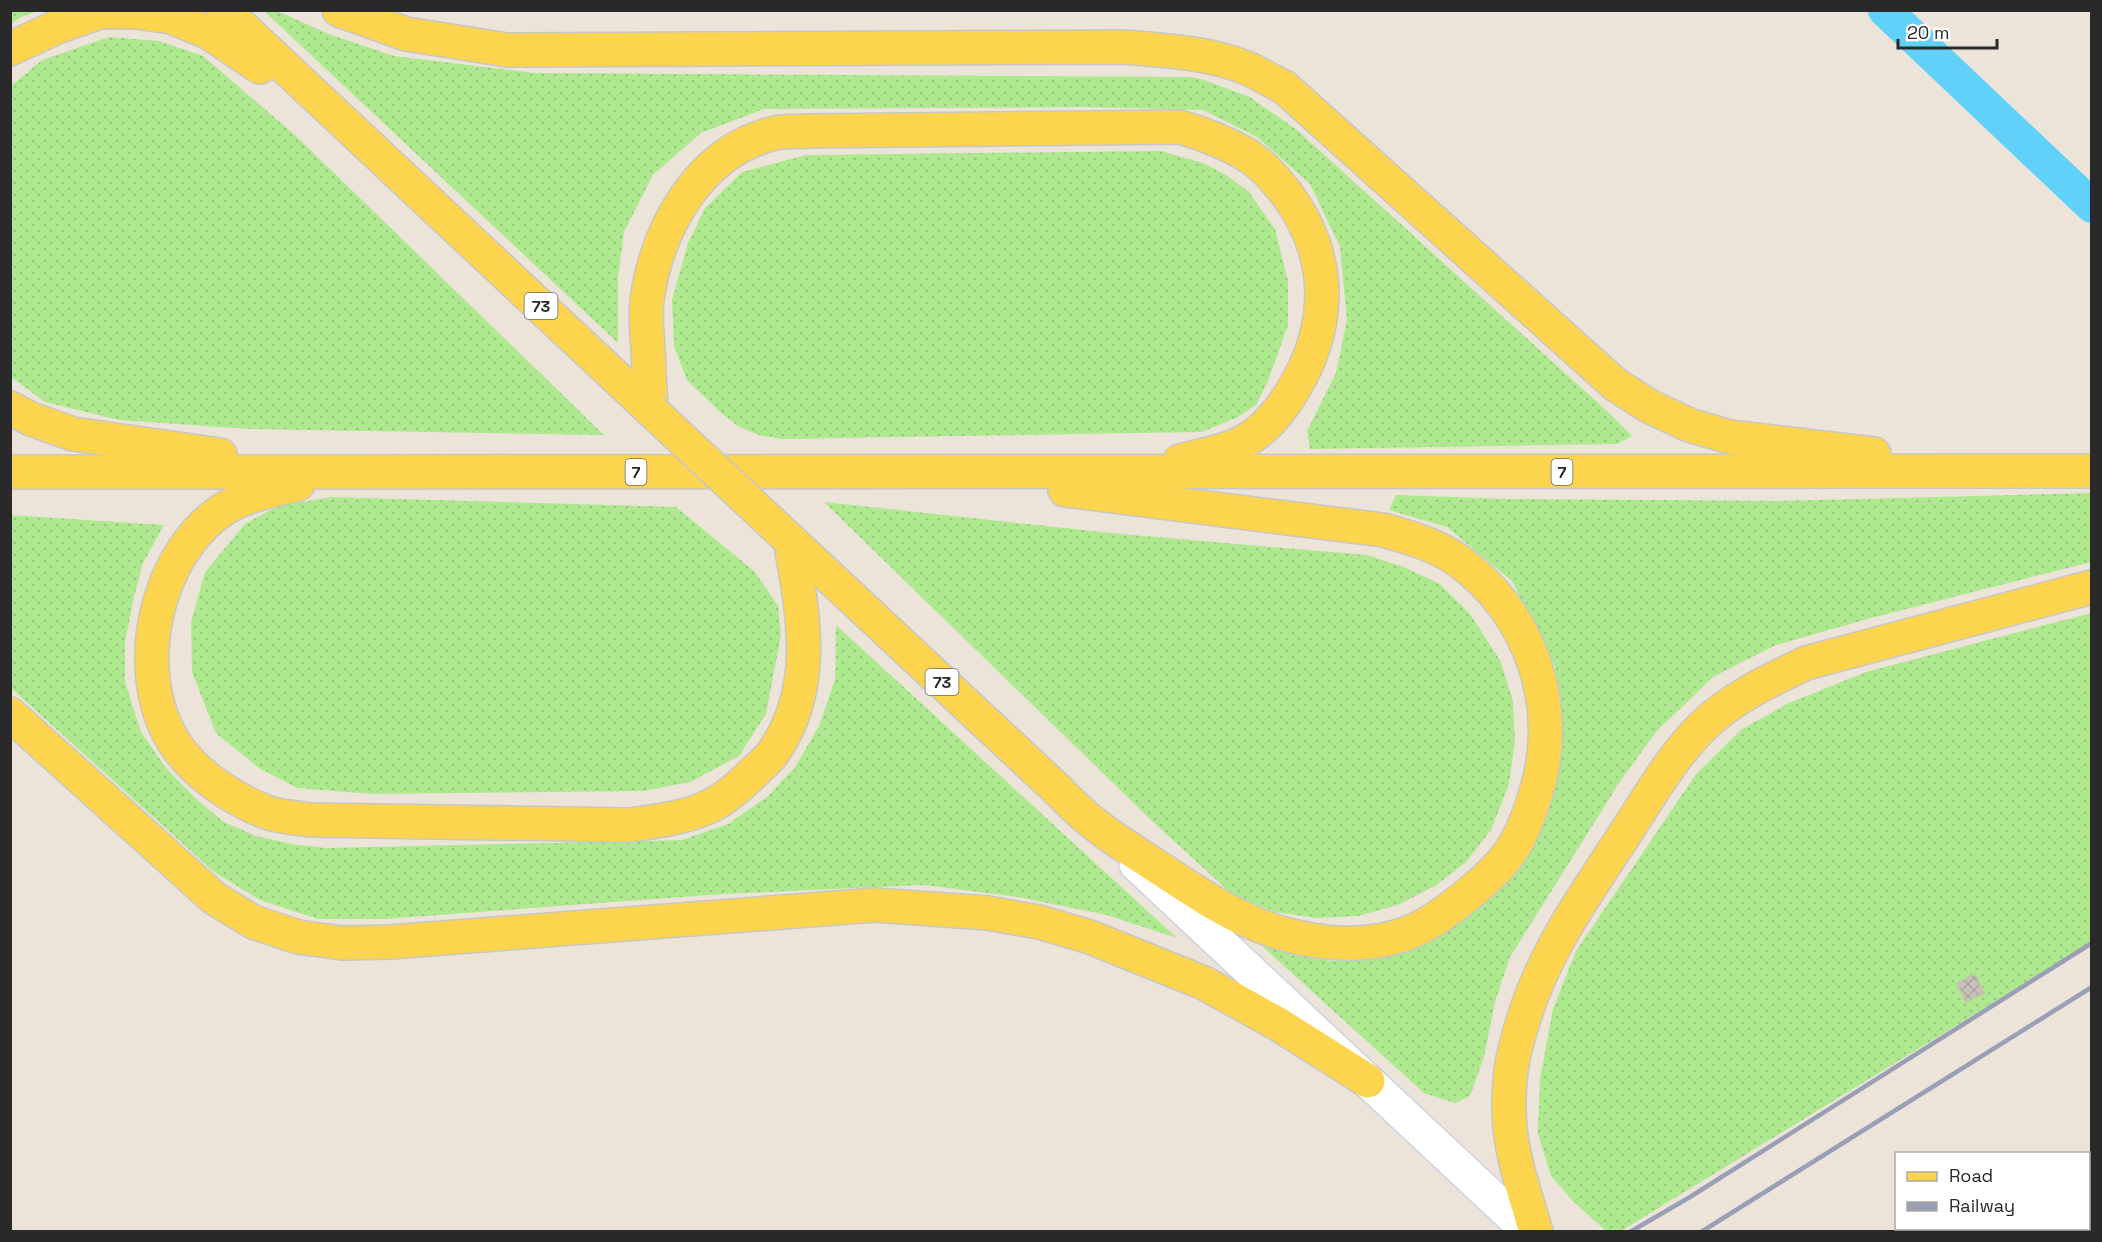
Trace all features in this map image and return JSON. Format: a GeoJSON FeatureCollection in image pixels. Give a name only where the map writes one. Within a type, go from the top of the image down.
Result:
{"type":"FeatureCollection","features":[{"type":"Feature","properties":{"kind":"main road","name":"73"},"geometry":{"type":"LineString","coordinates":[[224,10],[1095,824]]}},
{"type":"Feature","properties":{"kind":"main road"},"geometry":{"type":"LineString","coordinates":[[339,10],[406,34],[507,50],[1122,47],[1166,50],[1208,57],[1249,69],[1284,87],[1616,385],[1649,406],[1689,425],[1730,437],[2022,472]]}},
{"type":"Feature","properties":{"kind":"main road"},"geometry":{"type":"LineString","coordinates":[[10,49],[57,27],[100,12],[136,12],[171,17],[208,32],[249,58],[430,203]]}},
{"type":"Feature","properties":{"kind":"main road"},"geometry":{"type":"LineString","coordinates":[[651,410],[647,301],[662,239],[677,208],[693,187],[715,164],[739,148],[776,133],[807,131],[1180,127],[1214,138],[1249,156],[1277,181],[1299,210],[1314,242],[1322,275],[1322,307],[1317,337],[1291,396],[1271,420],[1245,441],[1175,462],[1102,472]]}},
{"type":"Feature","properties":{"kind":"main road"},"geometry":{"type":"LineString","coordinates":[[10,408],[31,419],[73,434],[350,472]]}},
{"type":"Feature","properties":{"kind":"main road","name":"7"},"geometry":{"type":"LineString","coordinates":[[10,472],[2091,471]]}},
{"type":"Feature","properties":{"kind":"main road"},"geometry":{"type":"LineString","coordinates":[[350,472],[256,494],[229,506],[208,522],[185,549],[167,581],[155,616],[150,653],[152,683],[162,716],[177,747],[203,774],[232,794],[270,813],[310,820],[630,825],[672,818],[711,806],[740,786],[772,754],[791,722],[802,687],[803,613],[789,540]]}},
{"type":"Feature","properties":{"kind":"main road"},"geometry":{"type":"LineString","coordinates":[[923,472],[1383,530],[1418,540],[1454,558],[1483,581],[1511,613],[1530,650],[1542,684],[1546,719],[1545,754],[1528,819],[1509,854],[1484,881],[1430,923],[1400,936],[1366,943],[1333,942],[1298,937],[1261,926],[1220,908],[1095,824]]}},
{"type":"Feature","properties":{"kind":"main road"},"geometry":{"type":"LineString","coordinates":[[1536,1232],[1513,1152],[1510,1080],[1517,1041],[1542,968],[1560,933],[1674,757],[1704,725],[1732,704],[1763,684],[1806,663],[2091,587]]}},
{"type":"Feature","properties":{"kind":"main road"},"geometry":{"type":"LineString","coordinates":[[10,714],[214,898],[253,922],[298,937],[342,943],[391,942],[875,905],[987,913],[1039,922],[1090,937],[1204,983],[1278,1024],[1368,1081]]}},
{"type":"Feature","properties":{"kind":"main road"},"geometry":{"type":"LineString","coordinates":[[1095,824],[1529,1232]]}},
{"type":"Feature","properties":{"kind":"shaded area"},"geometry":{"type":"Polygon","coordinates":[[[2090,1207],[2091,1231],[2053,1231],[2090,1230],[2090,1207]]]}},
{"type":"Feature","properties":{"kind":"green space"},"geometry":{"type":"Polygon","coordinates":[[[11,10],[38,11],[21,17],[11,24],[11,10]]]}},
{"type":"Feature","properties":{"kind":"green space"},"geometry":{"type":"Polygon","coordinates":[[[264,11],[277,11],[329,34],[394,56],[536,73],[1192,77],[1204,80],[1250,97],[1297,130],[1632,436],[1617,444],[1310,449],[1307,431],[1336,373],[1347,320],[1340,247],[1310,184],[1257,137],[1203,110],[1083,107],[764,109],[701,133],[653,175],[624,232],[618,278],[618,343],[264,11]]]}},
{"type":"Feature","properties":{"kind":"green space"},"geometry":{"type":"Polygon","coordinates":[[[109,37],[159,41],[203,56],[296,136],[604,435],[249,429],[119,420],[45,402],[11,377],[11,86],[42,60],[109,37]]]}},
{"type":"Feature","properties":{"kind":"green space"},"geometry":{"type":"Polygon","coordinates":[[[1161,151],[1203,163],[1226,175],[1249,192],[1275,229],[1288,281],[1288,325],[1268,381],[1256,405],[1236,418],[1202,432],[783,439],[758,435],[738,426],[687,380],[674,346],[672,300],[688,243],[705,208],[742,172],[806,155],[1161,151]]]}},
{"type":"Feature","properties":{"kind":"green space"},"geometry":{"type":"Polygon","coordinates":[[[2091,493],[2091,562],[1871,618],[1776,645],[1713,677],[1656,732],[1619,783],[1510,957],[1495,1002],[1484,1057],[1470,1096],[1455,1103],[1424,1093],[1262,946],[1330,961],[1379,957],[1519,862],[1549,809],[1563,743],[1555,666],[1512,581],[1447,527],[1389,510],[1396,495],[1510,499],[1777,501],[2091,493]]]}},
{"type":"Feature","properties":{"kind":"green space"},"geometry":{"type":"Polygon","coordinates":[[[332,497],[676,507],[755,572],[778,606],[781,635],[766,714],[739,756],[690,782],[643,791],[371,794],[297,788],[259,768],[216,733],[192,672],[191,622],[205,572],[245,524],[278,506],[332,497]]]}},
{"type":"Feature","properties":{"kind":"green space"},"geometry":{"type":"Polygon","coordinates":[[[824,502],[1121,534],[1367,555],[1404,567],[1440,584],[1470,614],[1500,660],[1513,701],[1515,742],[1509,784],[1491,830],[1466,862],[1435,886],[1398,905],[1358,916],[1316,918],[1276,912],[1234,896],[1151,820],[824,502]]]}},
{"type":"Feature","properties":{"kind":"green space"},"geometry":{"type":"Polygon","coordinates":[[[10,515],[164,525],[143,563],[134,597],[125,642],[125,682],[141,732],[166,768],[197,800],[224,822],[256,836],[291,844],[326,848],[682,840],[728,824],[767,797],[795,767],[819,726],[835,680],[836,625],[1177,938],[1107,915],[1018,897],[924,885],[723,894],[384,919],[318,919],[260,900],[214,872],[11,688],[10,515]]]}},
{"type":"Feature","properties":{"kind":"green space"},"geometry":{"type":"Polygon","coordinates":[[[2091,613],[2091,943],[1621,1231],[1606,1231],[1573,1201],[1551,1176],[1538,1134],[1540,1079],[1553,1009],[1576,951],[1696,774],[1742,729],[1789,703],[1866,672],[2091,613]]]}},
{"type":"Feature","properties":{"kind":"building"},"geometry":{"type":"Polygon","coordinates":[[[1975,974],[1984,993],[1966,1002],[1957,983],[1975,974]]]}},
{"type":"Feature","properties":{"kind":"waterway"},"geometry":{"type":"LineString","coordinates":[[1885,10],[2092,206]]}},
{"type":"Feature","properties":{"kind":"railway"},"geometry":{"type":"LineString","coordinates":[[1630,1232],[1690,1197],[2092,943]]}},
{"type":"Feature","properties":{"kind":"railway"},"geometry":{"type":"LineString","coordinates":[[1701,1232],[2092,987]]}}]}
